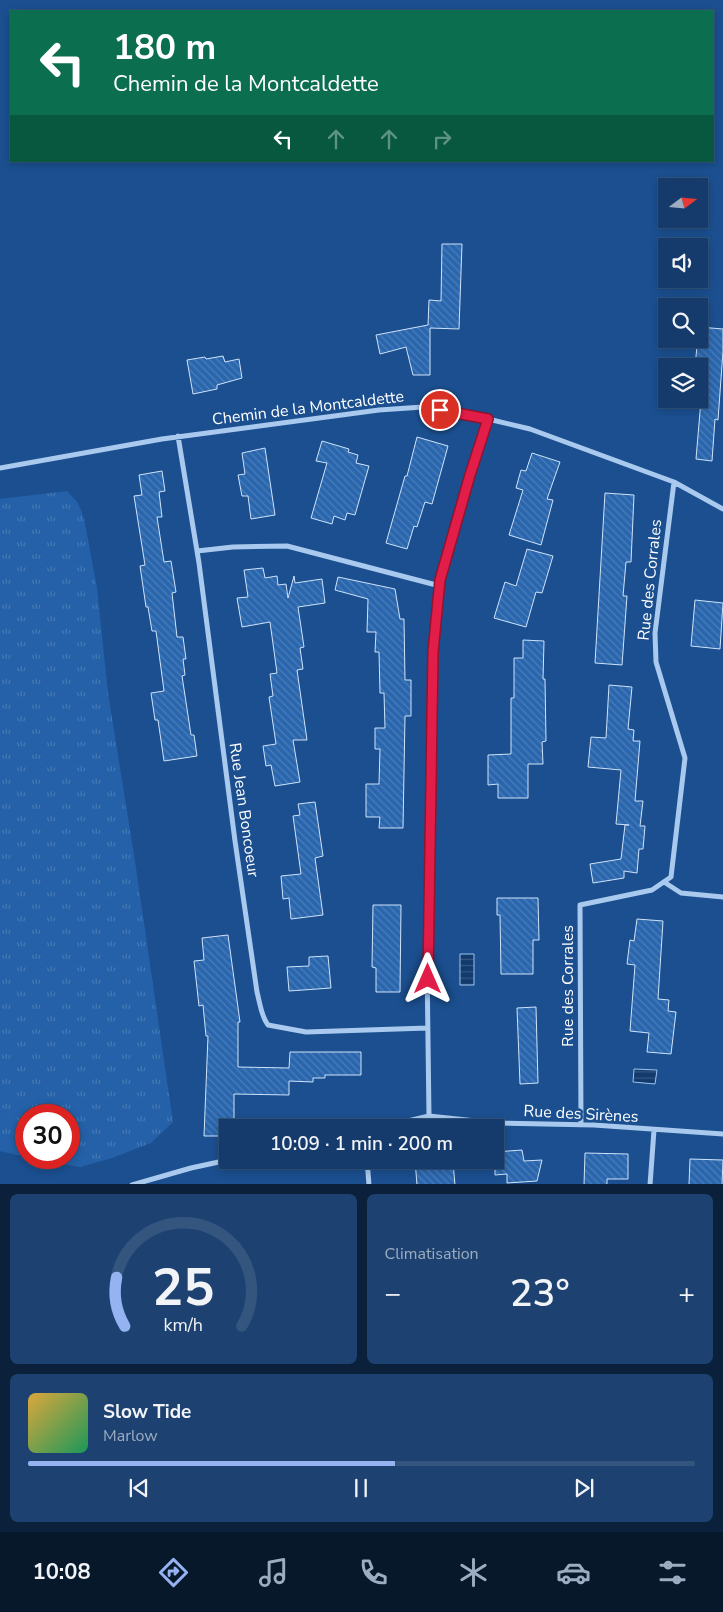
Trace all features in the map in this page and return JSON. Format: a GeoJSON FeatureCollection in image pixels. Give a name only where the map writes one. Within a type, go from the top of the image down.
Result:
{"type":"FeatureCollection","features":[{"type":"Feature","properties":{"kind":"street","name":"Chemin de la Montcaldette"},"geometry":{"type":"LineString","coordinates":[[0,468],[178,436],[379,410],[423,407],[488,419],[530,430],[674,482],[723,509]]}},
{"type":"Feature","properties":{"kind":"street"},"geometry":{"type":"LineString","coordinates":[[429,1116],[429,849],[433,652],[440,586],[470,475],[488,419]]}},
{"type":"Feature","properties":{"kind":"street","name":"Rue Jean Boncoeur"},"geometry":{"type":"LineString","coordinates":[[178,436],[197,551],[235,841],[258,992],[265,1022],[268,1025],[306,1032],[428,1028]]}},
{"type":"Feature","properties":{"kind":"street","name":"Rue des Corrales"},"geometry":{"type":"LineString","coordinates":[[581,1125],[580,905],[652,890],[671,877],[685,758],[656,662],[654,633],[674,482]]}},
{"type":"Feature","properties":{"kind":"street"},"geometry":{"type":"LineString","coordinates":[[197,551],[233,547],[287,546],[440,586]]}},
{"type":"Feature","properties":{"kind":"street"},"geometry":{"type":"LineString","coordinates":[[664,882],[681,892],[723,897]]}},
{"type":"Feature","properties":{"kind":"street","name":"Rue des Sirènes"},"geometry":{"type":"LineString","coordinates":[[416,1119],[429,1116],[495,1123],[581,1125],[723,1134]]}},
{"type":"Feature","properties":{"kind":"street"},"geometry":{"type":"LineString","coordinates":[[650,1184],[654,1130]]}},
{"type":"Feature","properties":{"kind":"street"},"geometry":{"type":"LineString","coordinates":[[132,1184],[219,1162]]}},
{"type":"Feature","properties":{"kind":"street"},"geometry":{"type":"LineString","coordinates":[[368,1169],[369,1184]]}},
{"type":"Feature","properties":{"kind":"green space"},"geometry":{"type":"Polygon","coordinates":[[[67,491],[78,503],[84,518],[97,588],[108,693],[135,861],[173,1122],[151,1143],[112,1158],[80,1167],[80,1104],[15,1104],[15,1154],[0,1151],[0,499],[67,491]]]}},
{"type":"Feature","properties":{"kind":"shaded area"},"geometry":{"type":"Polygon","coordinates":[[[460,954],[474,954],[474,985],[460,985],[460,954]]]}},
{"type":"Feature","properties":{"kind":"shaded area"},"geometry":{"type":"Polygon","coordinates":[[[634,1069],[657,1070],[655,1084],[633,1082],[634,1069]]]}},
{"type":"Feature","properties":{"kind":"building"},"geometry":{"type":"Polygon","coordinates":[[[442,244],[462,244],[459,329],[430,328],[430,375],[413,375],[406,347],[380,354],[376,335],[428,325],[429,300],[441,301],[442,244]]]}},
{"type":"Feature","properties":{"kind":"building"},"geometry":{"type":"Polygon","coordinates":[[[708,328],[723,329],[718,420],[715,419],[712,461],[696,459],[700,408],[708,408],[708,358],[696,358],[697,348],[708,348],[708,328]]]}},
{"type":"Feature","properties":{"kind":"building"},"geometry":{"type":"Polygon","coordinates":[[[223,356],[225,362],[239,359],[242,378],[217,385],[217,389],[193,394],[187,360],[223,356]]]}},
{"type":"Feature","properties":{"kind":"building"},"geometry":{"type":"Polygon","coordinates":[[[417,437],[448,446],[432,504],[425,502],[417,527],[414,526],[407,549],[386,543],[417,437]]]}},
{"type":"Feature","properties":{"kind":"building"},"geometry":{"type":"Polygon","coordinates":[[[322,441],[349,449],[348,452],[358,455],[356,463],[369,466],[355,515],[347,513],[345,520],[334,516],[332,524],[311,518],[327,463],[316,461],[322,441]]]}},
{"type":"Feature","properties":{"kind":"building"},"geometry":{"type":"Polygon","coordinates":[[[265,448],[275,515],[251,519],[248,496],[242,496],[238,475],[245,474],[242,453],[265,448]]]}},
{"type":"Feature","properties":{"kind":"building"},"geometry":{"type":"Polygon","coordinates":[[[532,453],[560,462],[547,499],[553,500],[541,545],[509,535],[523,490],[516,488],[521,470],[526,471],[532,453]]]}},
{"type":"Feature","properties":{"kind":"building"},"geometry":{"type":"Polygon","coordinates":[[[162,471],[165,491],[159,492],[162,517],[157,517],[164,562],[171,561],[176,592],[172,593],[177,637],[183,637],[186,659],[183,659],[185,675],[182,676],[191,735],[194,735],[197,756],[164,761],[158,720],[155,720],[151,693],[164,691],[156,631],[152,631],[148,607],[146,607],[140,566],[145,565],[134,496],[142,495],[139,475],[162,471]]]}},
{"type":"Feature","properties":{"kind":"building"},"geometry":{"type":"Polygon","coordinates":[[[605,493],[634,495],[631,562],[626,562],[623,596],[627,596],[622,665],[595,663],[605,493]]]}},
{"type":"Feature","properties":{"kind":"building"},"geometry":{"type":"Polygon","coordinates":[[[527,549],[553,556],[542,593],[536,592],[526,627],[494,618],[505,582],[516,586],[527,549]]]}},
{"type":"Feature","properties":{"kind":"building"},"geometry":{"type":"Polygon","coordinates":[[[263,568],[265,578],[277,576],[278,585],[286,584],[288,598],[294,576],[295,583],[322,579],[325,603],[298,607],[304,647],[300,648],[303,669],[297,670],[307,740],[293,740],[300,782],[275,786],[271,765],[266,766],[263,746],[276,744],[269,697],[273,696],[270,674],[277,673],[270,622],[242,627],[237,598],[248,597],[244,570],[263,568]]]}},
{"type":"Feature","properties":{"kind":"building"},"geometry":{"type":"Polygon","coordinates":[[[338,577],[395,589],[400,619],[404,619],[405,680],[411,680],[411,716],[405,716],[403,828],[379,828],[380,817],[366,817],[366,784],[379,784],[380,749],[375,749],[375,728],[385,728],[384,693],[380,693],[379,652],[375,652],[376,632],[367,632],[368,599],[335,590],[338,577]]]}},
{"type":"Feature","properties":{"kind":"building"},"geometry":{"type":"Polygon","coordinates":[[[695,600],[723,603],[720,649],[691,646],[695,600]]]}},
{"type":"Feature","properties":{"kind":"building"},"geometry":{"type":"Polygon","coordinates":[[[523,640],[544,641],[543,679],[545,679],[546,741],[542,742],[543,764],[528,764],[528,798],[498,798],[498,784],[488,785],[488,755],[511,754],[511,698],[514,698],[514,658],[523,658],[523,640]]]}},
{"type":"Feature","properties":{"kind":"building"},"geometry":{"type":"Polygon","coordinates":[[[609,685],[632,687],[628,729],[634,730],[633,741],[640,741],[635,801],[643,801],[640,826],[645,826],[643,849],[639,849],[637,873],[624,871],[624,878],[593,883],[590,864],[621,859],[625,825],[629,825],[616,824],[621,770],[588,767],[591,737],[606,738],[609,685]]]}},
{"type":"Feature","properties":{"kind":"building"},"geometry":{"type":"Polygon","coordinates":[[[315,802],[323,856],[315,858],[323,915],[291,919],[289,898],[283,899],[281,876],[301,874],[293,816],[300,815],[298,804],[315,802]]]}},
{"type":"Feature","properties":{"kind":"building"},"geometry":{"type":"Polygon","coordinates":[[[497,898],[538,898],[539,940],[533,940],[533,974],[501,974],[500,915],[497,915],[497,898]]]}},
{"type":"Feature","properties":{"kind":"building"},"geometry":{"type":"Polygon","coordinates":[[[373,905],[401,905],[400,992],[376,992],[376,968],[372,967],[373,905]]]}},
{"type":"Feature","properties":{"kind":"building"},"geometry":{"type":"Polygon","coordinates":[[[637,919],[663,921],[658,999],[669,1000],[668,1011],[676,1012],[671,1054],[647,1052],[649,1033],[630,1031],[635,965],[627,964],[630,940],[634,941],[637,919]]]}},
{"type":"Feature","properties":{"kind":"building"},"geometry":{"type":"Polygon","coordinates":[[[228,935],[240,1022],[238,1022],[238,1067],[289,1068],[290,1052],[361,1052],[361,1075],[325,1075],[325,1078],[313,1078],[313,1082],[289,1081],[289,1095],[234,1094],[234,1119],[219,1119],[219,1136],[204,1136],[208,1036],[206,1036],[203,1005],[199,1006],[194,961],[204,960],[202,938],[228,935]]]}},
{"type":"Feature","properties":{"kind":"building"},"geometry":{"type":"Polygon","coordinates":[[[328,956],[331,988],[289,991],[287,967],[309,966],[309,957],[328,956]]]}},
{"type":"Feature","properties":{"kind":"building"},"geometry":{"type":"Polygon","coordinates":[[[536,1007],[538,1083],[520,1084],[517,1008],[536,1007]]]}},
{"type":"Feature","properties":{"kind":"building"},"geometry":{"type":"Polygon","coordinates":[[[522,1150],[524,1161],[542,1160],[537,1181],[507,1183],[507,1174],[495,1175],[495,1169],[504,1169],[504,1151],[522,1150]]]}},
{"type":"Feature","properties":{"kind":"building"},"geometry":{"type":"Polygon","coordinates":[[[585,1153],[628,1154],[628,1179],[607,1179],[607,1184],[584,1184],[585,1153]]]}},
{"type":"Feature","properties":{"kind":"building"},"geometry":{"type":"Polygon","coordinates":[[[690,1159],[723,1160],[722,1184],[689,1184],[690,1159]]]}},
{"type":"Feature","properties":{"kind":"building"},"geometry":{"type":"Polygon","coordinates":[[[416,1169],[454,1169],[455,1184],[417,1184],[416,1169]]]}},
{"type":"Feature","properties":{"kind":"route"},"geometry":{"type":"LineString","coordinates":[[428,979],[433,652],[440,580],[488,419],[440,410]]}}]}
